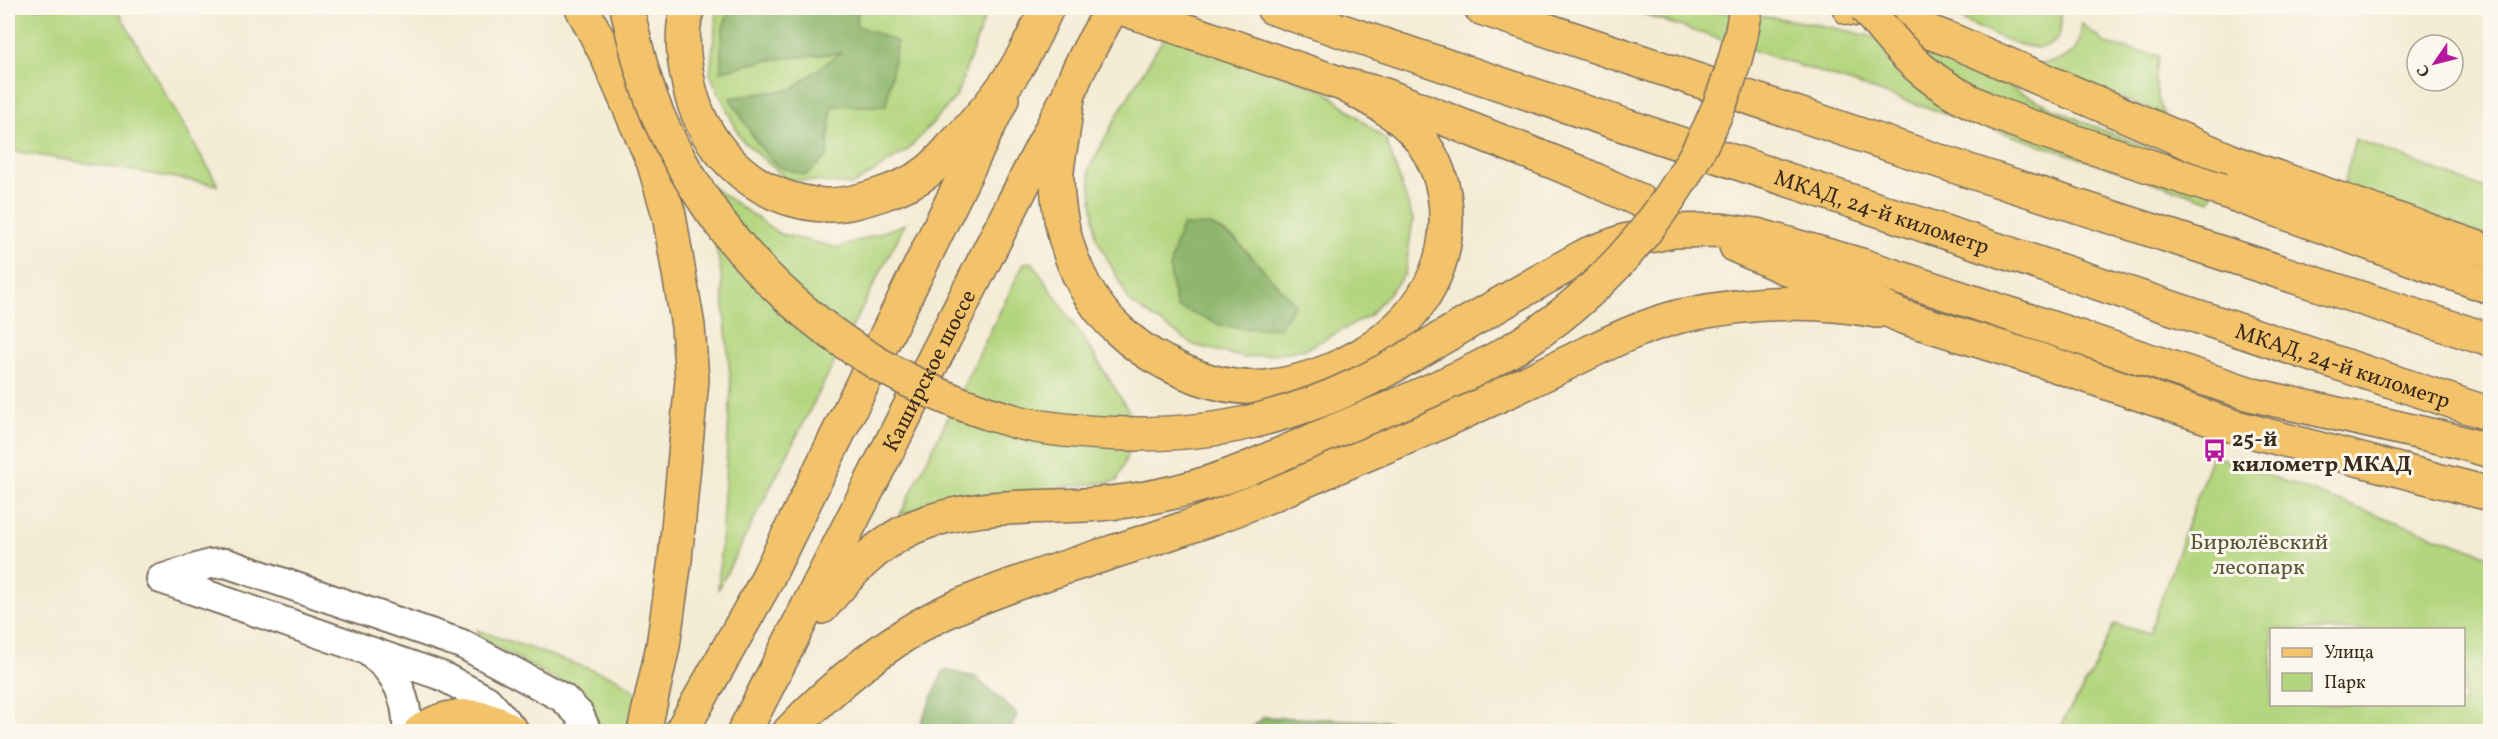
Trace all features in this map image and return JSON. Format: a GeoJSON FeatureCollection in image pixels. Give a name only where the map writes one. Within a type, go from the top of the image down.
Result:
{"type":"FeatureCollection","features":[{"type":"Feature","properties":{"kind":"main road"},"geometry":{"type":"LineString","coordinates":[[582,8],[611,65],[653,161],[669,215],[688,326],[692,380],[675,560],[663,646],[644,732]]}},
{"type":"Feature","properties":{"kind":"main road"},"geometry":{"type":"LineString","coordinates":[[627,8],[641,68],[662,126],[694,183],[733,240],[777,288],[828,332],[891,373],[949,400],[1020,423],[1094,433],[1167,434],[1239,424],[1301,407],[1355,386],[1382,372],[1588,254],[1624,241],[1673,231],[1721,230],[1758,235],[1862,265],[2254,396],[2407,429],[2490,451]]}},
{"type":"Feature","properties":{"kind":"main road"},"geometry":{"type":"LineString","coordinates":[[688,8],[684,18],[685,64],[690,96],[704,130],[723,157],[752,181],[783,196],[825,205],[858,202],[897,189],[928,172],[969,130],[1024,53]]}},
{"type":"Feature","properties":{"kind":"main road"},"geometry":{"type":"LineString","coordinates":[[681,732],[763,587],[1047,8]]}},
{"type":"Feature","properties":{"kind":"main road","name":"Каширское шоссе"},"geometry":{"type":"LineString","coordinates":[[744,732],[1112,8]]}},
{"type":"Feature","properties":{"kind":"main road"},"geometry":{"type":"LineString","coordinates":[[1121,8],[1345,85],[1385,95],[1578,172],[1641,201]]}},
{"type":"Feature","properties":{"kind":"main road","name":"МКАД, 24-й километр"},"geometry":{"type":"LineString","coordinates":[[1273,8],[2490,414]]}},
{"type":"Feature","properties":{"kind":"main road"},"geometry":{"type":"LineString","coordinates":[[1481,8],[1957,167],[2490,340]]}},
{"type":"Feature","properties":{"kind":"main road"},"geometry":{"type":"LineString","coordinates":[[785,653],[836,590],[864,561],[887,543],[914,528],[944,517],[978,512],[1140,500],[1219,480],[1481,367],[1533,335],[1567,310],[1604,277],[1642,235],[1676,189],[1701,143],[1723,94],[1743,27],[1746,8]]}},
{"type":"Feature","properties":{"kind":"main road"},"geometry":{"type":"LineString","coordinates":[[1849,8],[1877,13],[1951,40],[2236,163],[2490,252]]}},
{"type":"Feature","properties":{"kind":"main road"},"geometry":{"type":"LineString","coordinates":[[1866,8],[1889,37],[1922,69],[1955,93],[1984,109],[2019,123],[2222,190],[2490,287]]}},
{"type":"Feature","properties":{"kind":"main road"},"geometry":{"type":"LineString","coordinates":[[1069,94],[1057,178],[1060,212],[1074,267],[1091,298],[1117,329],[1147,354],[1184,373],[1224,384],[1264,387],[1310,379],[1353,360],[1386,338],[1410,315],[1431,287],[1446,245],[1447,204],[1436,163],[1415,133],[1388,109],[1345,85]]}},
{"type":"Feature","properties":{"kind":"main road"},"geometry":{"type":"LineString","coordinates":[[1731,244],[1903,317]]}},
{"type":"Feature","properties":{"kind":"main road"},"geometry":{"type":"LineString","coordinates":[[789,732],[872,658],[948,611],[1007,587],[1184,529],[1256,501],[1426,429],[1639,330],[1679,317],[1728,307],[1779,303],[1850,306],[1903,317],[2048,362],[2236,427],[2490,494]]}},
{"type":"Feature","properties":{"kind":"main road"},"geometry":{"type":"LineString","coordinates":[[420,732],[444,719],[470,716],[492,720],[514,732]]}},
{"type":"Feature","properties":{"kind":"street"},"geometry":{"type":"LineString","coordinates":[[514,732],[487,700],[442,676],[161,579],[210,564],[226,563],[462,644],[563,698],[579,714],[587,732]]}},
{"type":"Feature","properties":{"kind":"street"},"geometry":{"type":"LineString","coordinates":[[365,650],[383,664],[398,685],[407,709],[407,732]]}},
{"type":"Feature","properties":{"kind":"green space"},"geometry":{"type":"Polygon","coordinates":[[[8,8],[116,8],[218,185],[8,150],[8,8]]]}},
{"type":"Feature","properties":{"kind":"green space"},"geometry":{"type":"Polygon","coordinates":[[[720,8],[988,8],[956,97],[908,150],[853,185],[786,179],[741,139],[710,74],[717,11],[720,8]]]}},
{"type":"Feature","properties":{"kind":"green space"},"geometry":{"type":"Polygon","coordinates":[[[732,8],[859,8],[856,25],[897,42],[886,106],[832,106],[827,156],[806,175],[778,167],[759,146],[730,98],[792,89],[840,53],[768,60],[721,71],[723,30],[732,8]]]}},
{"type":"Feature","properties":{"kind":"green space"},"geometry":{"type":"Polygon","coordinates":[[[1625,8],[1734,13],[1807,23],[1878,38],[1938,56],[2105,131],[2220,173],[2210,201],[1625,8]]]}},
{"type":"Feature","properties":{"kind":"green space"},"geometry":{"type":"Polygon","coordinates":[[[1935,8],[2060,8],[2060,32],[2050,45],[2035,47],[2014,43],[1935,8]]]}},
{"type":"Feature","properties":{"kind":"green space"},"geometry":{"type":"Polygon","coordinates":[[[2081,23],[2106,44],[2159,56],[2156,86],[2165,115],[2037,65],[2056,61],[2070,54],[2079,43],[2081,23]]]}},
{"type":"Feature","properties":{"kind":"green space"},"geometry":{"type":"Polygon","coordinates":[[[1166,34],[1324,90],[1386,140],[1413,219],[1405,274],[1369,316],[1306,349],[1245,358],[1194,345],[1130,302],[1096,237],[1089,169],[1119,112],[1166,34]]]}},
{"type":"Feature","properties":{"kind":"green space"},"geometry":{"type":"Polygon","coordinates":[[[2355,139],[2490,191],[2490,239],[2343,189],[2355,139]]]}},
{"type":"Feature","properties":{"kind":"green space"},"geometry":{"type":"Polygon","coordinates":[[[701,179],[780,234],[839,248],[905,224],[718,590],[731,388],[721,271],[701,179]]]}},
{"type":"Feature","properties":{"kind":"green space"},"geometry":{"type":"Polygon","coordinates":[[[1211,225],[1235,239],[1295,304],[1279,328],[1252,329],[1223,326],[1177,307],[1170,266],[1182,226],[1211,225]]]}},
{"type":"Feature","properties":{"kind":"green space"},"geometry":{"type":"Polygon","coordinates":[[[1032,262],[1130,413],[1131,447],[1117,481],[943,500],[900,515],[1024,263],[1032,262]]]}},
{"type":"Feature","properties":{"kind":"green space","name":"Бирюлёвский лесопарк"},"geometry":{"type":"Polygon","coordinates":[[[2212,455],[2490,556],[2490,731],[2057,731],[2092,673],[2114,624],[2149,634],[2212,455]]]}},
{"type":"Feature","properties":{"kind":"green space"},"geometry":{"type":"Polygon","coordinates":[[[477,630],[616,678],[638,693],[628,731],[601,731],[591,706],[577,692],[481,638],[477,630]]]}},
{"type":"Feature","properties":{"kind":"green space"},"geometry":{"type":"Polygon","coordinates":[[[944,670],[975,677],[1017,714],[1010,731],[917,731],[944,670]]]}},
{"type":"Feature","properties":{"kind":"green space"},"geometry":{"type":"Polygon","coordinates":[[[1264,717],[1384,721],[1407,731],[1248,731],[1264,717]]]}},
{"type":"Feature","properties":{"kind":"place","name":"25-й километр МКАД"},"geometry":{"type":"Point","coordinates":[2214,451]}}]}
